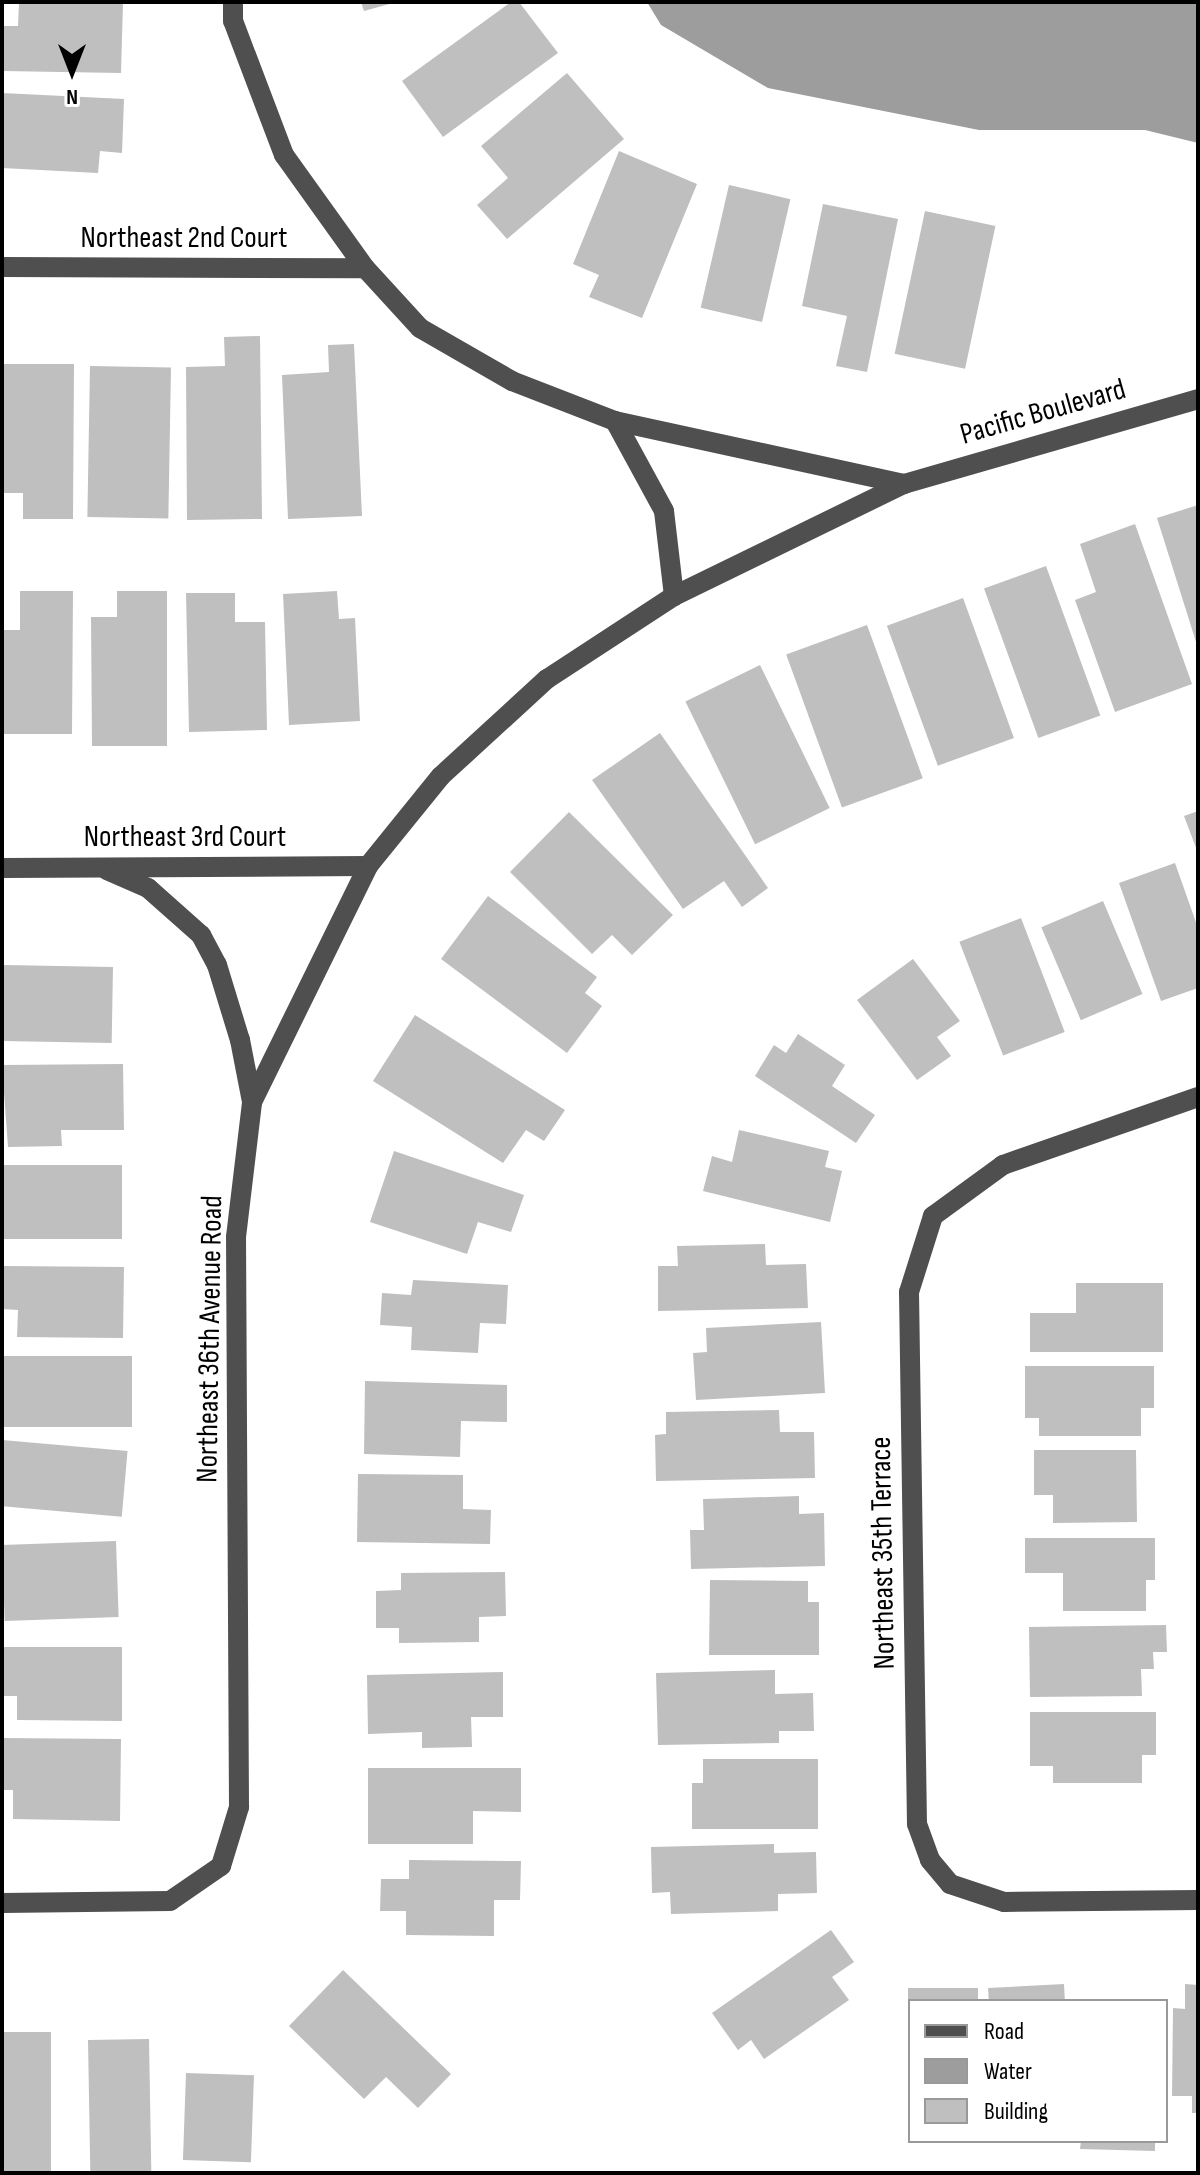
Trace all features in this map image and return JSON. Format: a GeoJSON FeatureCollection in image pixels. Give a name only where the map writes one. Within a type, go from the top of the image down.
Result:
{"type":"FeatureCollection","features":[{"type":"Feature","properties":{"kind":"street"},"geometry":{"type":"LineString","coordinates":[[233,2],[233,21],[284,155],[365,268],[420,328],[512,381],[615,421],[904,484]]}},
{"type":"Feature","properties":{"kind":"street","name":"Northeast 2nd Court"},"geometry":{"type":"LineString","coordinates":[[2,267],[365,268]]}},
{"type":"Feature","properties":{"kind":"street","name":"Pacific Boulevard"},"geometry":{"type":"LineString","coordinates":[[904,484],[1198,399]]}},
{"type":"Feature","properties":{"kind":"street"},"geometry":{"type":"LineString","coordinates":[[615,421],[664,511],[674,596]]}},
{"type":"Feature","properties":{"kind":"street","name":"Northeast 36th Avenue Road"},"geometry":{"type":"LineString","coordinates":[[2,1903],[170,1901],[221,1866],[239,1807],[236,1237],[252,1102],[368,866],[441,776],[547,679],[674,596],[904,484]]}},
{"type":"Feature","properties":{"kind":"street","name":"Northeast 3rd Court"},"geometry":{"type":"LineString","coordinates":[[2,868],[368,866]]}},
{"type":"Feature","properties":{"kind":"street"},"geometry":{"type":"LineString","coordinates":[[100,867],[148,888],[201,935],[217,965],[240,1040],[252,1102]]}},
{"type":"Feature","properties":{"kind":"street","name":"Northeast 35th Terrace"},"geometry":{"type":"LineString","coordinates":[[1198,1097],[1003,1165],[933,1216],[909,1292],[917,1824],[930,1860],[950,1884],[1004,1902],[1198,1900]]}},
{"type":"Feature","properties":{"kind":"water"},"geometry":{"type":"Polygon","coordinates":[[[647,2],[1198,2],[1198,143],[1145,130],[979,130],[768,88],[661,25],[647,2]]]}},
{"type":"Feature","properties":{"kind":"building"},"geometry":{"type":"Polygon","coordinates":[[[19,2],[123,2],[121,73],[2,71],[2,26],[18,26],[19,2]]]}},
{"type":"Feature","properties":{"kind":"building"},"geometry":{"type":"Polygon","coordinates":[[[361,2],[393,2],[393,3],[364,11],[361,2]]]}},
{"type":"Feature","properties":{"kind":"building"},"geometry":{"type":"Polygon","coordinates":[[[511,2],[519,2],[558,53],[443,137],[402,81],[511,2]]]}},
{"type":"Feature","properties":{"kind":"building"},"geometry":{"type":"Polygon","coordinates":[[[567,73],[624,139],[507,239],[477,205],[508,178],[481,146],[567,73]]]}},
{"type":"Feature","properties":{"kind":"building"},"geometry":{"type":"Polygon","coordinates":[[[2,93],[124,99],[122,153],[100,151],[98,173],[2,168],[2,93]]]}},
{"type":"Feature","properties":{"kind":"building"},"geometry":{"type":"Polygon","coordinates":[[[619,151],[697,184],[642,318],[589,297],[599,275],[573,264],[619,151]]]}},
{"type":"Feature","properties":{"kind":"building"},"geometry":{"type":"Polygon","coordinates":[[[729,185],[790,199],[762,322],[701,308],[729,185]]]}},
{"type":"Feature","properties":{"kind":"building"},"geometry":{"type":"Polygon","coordinates":[[[823,204],[898,219],[867,372],[836,366],[847,316],[802,306],[823,204]]]}},
{"type":"Feature","properties":{"kind":"building"},"geometry":{"type":"Polygon","coordinates":[[[925,211],[995,226],[965,369],[895,354],[925,211]]]}},
{"type":"Feature","properties":{"kind":"building"},"geometry":{"type":"Polygon","coordinates":[[[260,336],[262,519],[187,520],[186,367],[225,366],[224,337],[260,336]]]}},
{"type":"Feature","properties":{"kind":"building"},"geometry":{"type":"Polygon","coordinates":[[[354,344],[362,516],[288,519],[282,375],[329,372],[328,345],[354,344]]]}},
{"type":"Feature","properties":{"kind":"building"},"geometry":{"type":"Polygon","coordinates":[[[2,364],[74,364],[73,519],[23,519],[23,493],[2,493],[2,364]]]}},
{"type":"Feature","properties":{"kind":"building"},"geometry":{"type":"Polygon","coordinates":[[[90,366],[171,367],[168,518],[87,517],[90,366]]]}},
{"type":"Feature","properties":{"kind":"building"},"geometry":{"type":"Polygon","coordinates":[[[1198,505],[1198,645],[1197,645],[1157,518],[1198,505]]]}},
{"type":"Feature","properties":{"kind":"building"},"geometry":{"type":"Polygon","coordinates":[[[1135,524],[1192,684],[1115,712],[1075,600],[1096,592],[1080,544],[1135,524]]]}},
{"type":"Feature","properties":{"kind":"building"},"geometry":{"type":"Polygon","coordinates":[[[1046,566],[1100,715],[1038,738],[984,589],[1046,566]]]}},
{"type":"Feature","properties":{"kind":"building"},"geometry":{"type":"Polygon","coordinates":[[[20,591],[73,591],[72,734],[2,734],[2,630],[20,630],[20,591]]]}},
{"type":"Feature","properties":{"kind":"building"},"geometry":{"type":"Polygon","coordinates":[[[117,591],[167,591],[167,746],[92,746],[91,617],[117,617],[117,591]]]}},
{"type":"Feature","properties":{"kind":"building"},"geometry":{"type":"Polygon","coordinates":[[[337,591],[339,619],[355,618],[360,721],[289,725],[283,594],[337,591]]]}},
{"type":"Feature","properties":{"kind":"building"},"geometry":{"type":"Polygon","coordinates":[[[186,593],[235,593],[235,622],[265,622],[267,730],[189,732],[186,593]]]}},
{"type":"Feature","properties":{"kind":"building"},"geometry":{"type":"Polygon","coordinates":[[[963,598],[1014,738],[938,766],[887,626],[963,598]]]}},
{"type":"Feature","properties":{"kind":"building"},"geometry":{"type":"Polygon","coordinates":[[[867,625],[923,778],[842,808],[786,654],[867,625]]]}},
{"type":"Feature","properties":{"kind":"building"},"geometry":{"type":"Polygon","coordinates":[[[760,665],[830,808],[755,844],[685,701],[760,665]]]}},
{"type":"Feature","properties":{"kind":"building"},"geometry":{"type":"Polygon","coordinates":[[[660,733],[768,888],[742,907],[724,881],[683,909],[592,780],[660,733]]]}},
{"type":"Feature","properties":{"kind":"building"},"geometry":{"type":"Polygon","coordinates":[[[1198,811],[1198,853],[1184,816],[1198,811]]]}},
{"type":"Feature","properties":{"kind":"building"},"geometry":{"type":"Polygon","coordinates":[[[569,812],[673,915],[632,955],[612,935],[592,954],[510,872],[569,812]]]}},
{"type":"Feature","properties":{"kind":"building"},"geometry":{"type":"Polygon","coordinates":[[[1175,863],[1198,928],[1198,988],[1161,1001],[1119,883],[1175,863]]]}},
{"type":"Feature","properties":{"kind":"building"},"geometry":{"type":"Polygon","coordinates":[[[488,896],[597,977],[585,993],[602,1006],[567,1053],[441,959],[488,896]]]}},
{"type":"Feature","properties":{"kind":"building"},"geometry":{"type":"Polygon","coordinates":[[[1103,901],[1142,994],[1081,1020],[1041,927],[1103,901]]]}},
{"type":"Feature","properties":{"kind":"building"},"geometry":{"type":"Polygon","coordinates":[[[1021,918],[1065,1032],[1003,1056],[959,942],[1021,918]]]}},
{"type":"Feature","properties":{"kind":"building"},"geometry":{"type":"Polygon","coordinates":[[[913,959],[960,1021],[937,1037],[951,1056],[917,1080],[857,1000],[913,959]]]}},
{"type":"Feature","properties":{"kind":"building"},"geometry":{"type":"Polygon","coordinates":[[[4,965],[113,967],[112,1043],[3,1041],[4,965]]]}},
{"type":"Feature","properties":{"kind":"building"},"geometry":{"type":"Polygon","coordinates":[[[415,1015],[565,1110],[544,1141],[526,1130],[503,1163],[373,1081],[415,1015]]]}},
{"type":"Feature","properties":{"kind":"building"},"geometry":{"type":"Polygon","coordinates":[[[798,1034],[845,1065],[832,1086],[875,1115],[856,1143],[755,1076],[774,1045],[786,1053],[798,1034]]]}},
{"type":"Feature","properties":{"kind":"building"},"geometry":{"type":"Polygon","coordinates":[[[123,1064],[124,1130],[61,1130],[62,1146],[8,1147],[2,1065],[123,1064]]]}},
{"type":"Feature","properties":{"kind":"building"},"geometry":{"type":"Polygon","coordinates":[[[739,1130],[829,1151],[825,1167],[842,1171],[830,1222],[703,1191],[712,1156],[732,1162],[739,1130]]]}},
{"type":"Feature","properties":{"kind":"building"},"geometry":{"type":"Polygon","coordinates":[[[394,1151],[524,1195],[511,1232],[478,1222],[467,1254],[370,1222],[394,1151]]]}},
{"type":"Feature","properties":{"kind":"building"},"geometry":{"type":"Polygon","coordinates":[[[2,1165],[122,1165],[122,1239],[2,1239],[2,1165]]]}},
{"type":"Feature","properties":{"kind":"building"},"geometry":{"type":"Polygon","coordinates":[[[765,1244],[766,1265],[806,1264],[808,1308],[658,1311],[658,1266],[678,1266],[677,1246],[765,1244]]]}},
{"type":"Feature","properties":{"kind":"building"},"geometry":{"type":"Polygon","coordinates":[[[2,1266],[124,1267],[123,1338],[17,1337],[18,1310],[2,1309],[2,1266]]]}},
{"type":"Feature","properties":{"kind":"building"},"geometry":{"type":"Polygon","coordinates":[[[413,1280],[508,1285],[506,1324],[480,1323],[478,1353],[411,1350],[412,1327],[380,1325],[382,1293],[411,1295],[413,1280]]]}},
{"type":"Feature","properties":{"kind":"building"},"geometry":{"type":"Polygon","coordinates":[[[1076,1283],[1163,1283],[1163,1352],[1030,1352],[1030,1313],[1076,1313],[1076,1283]]]}},
{"type":"Feature","properties":{"kind":"building"},"geometry":{"type":"Polygon","coordinates":[[[821,1322],[825,1393],[696,1400],[693,1353],[707,1352],[706,1328],[821,1322]]]}},
{"type":"Feature","properties":{"kind":"building"},"geometry":{"type":"Polygon","coordinates":[[[2,1356],[132,1356],[132,1427],[2,1427],[2,1356]]]}},
{"type":"Feature","properties":{"kind":"building"},"geometry":{"type":"Polygon","coordinates":[[[1025,1366],[1154,1366],[1154,1408],[1141,1408],[1141,1436],[1039,1436],[1039,1418],[1025,1418],[1025,1366]]]}},
{"type":"Feature","properties":{"kind":"building"},"geometry":{"type":"Polygon","coordinates":[[[365,1381],[507,1385],[507,1422],[461,1421],[460,1457],[364,1454],[365,1381]]]}},
{"type":"Feature","properties":{"kind":"building"},"geometry":{"type":"Polygon","coordinates":[[[779,1410],[780,1432],[814,1432],[815,1478],[656,1481],[655,1435],[666,1434],[666,1412],[779,1410]]]}},
{"type":"Feature","properties":{"kind":"building"},"geometry":{"type":"Polygon","coordinates":[[[2,1440],[128,1451],[122,1517],[2,1506],[2,1440]]]}},
{"type":"Feature","properties":{"kind":"building"},"geometry":{"type":"Polygon","coordinates":[[[1034,1450],[1136,1450],[1137,1522],[1053,1523],[1053,1495],[1034,1495],[1034,1450]]]}},
{"type":"Feature","properties":{"kind":"building"},"geometry":{"type":"Polygon","coordinates":[[[358,1474],[463,1475],[463,1509],[491,1510],[490,1544],[357,1542],[358,1474]]]}},
{"type":"Feature","properties":{"kind":"building"},"geometry":{"type":"Polygon","coordinates":[[[799,1496],[799,1514],[824,1513],[825,1566],[691,1569],[690,1530],[704,1530],[703,1499],[799,1496]]]}},
{"type":"Feature","properties":{"kind":"building"},"geometry":{"type":"Polygon","coordinates":[[[1025,1538],[1155,1538],[1155,1580],[1146,1580],[1146,1611],[1063,1611],[1063,1573],[1025,1573],[1025,1538]]]}},
{"type":"Feature","properties":{"kind":"building"},"geometry":{"type":"Polygon","coordinates":[[[116,1541],[119,1617],[5,1621],[2,1545],[116,1541]]]}},
{"type":"Feature","properties":{"kind":"building"},"geometry":{"type":"Polygon","coordinates":[[[505,1572],[506,1616],[479,1617],[479,1642],[399,1643],[399,1628],[376,1628],[376,1591],[401,1590],[401,1573],[505,1572]]]}},
{"type":"Feature","properties":{"kind":"building"},"geometry":{"type":"Polygon","coordinates":[[[710,1580],[808,1581],[808,1602],[819,1602],[819,1655],[709,1655],[710,1580]]]}},
{"type":"Feature","properties":{"kind":"building"},"geometry":{"type":"Polygon","coordinates":[[[1166,1625],[1167,1652],[1153,1652],[1154,1669],[1141,1669],[1142,1696],[1030,1697],[1029,1627],[1166,1625]]]}},
{"type":"Feature","properties":{"kind":"building"},"geometry":{"type":"Polygon","coordinates":[[[2,1647],[122,1647],[122,1721],[17,1720],[17,1696],[2,1696],[2,1647]]]}},
{"type":"Feature","properties":{"kind":"building"},"geometry":{"type":"Polygon","coordinates":[[[775,1670],[775,1694],[813,1693],[814,1731],[779,1731],[779,1743],[658,1745],[656,1673],[775,1670]]]}},
{"type":"Feature","properties":{"kind":"building"},"geometry":{"type":"Polygon","coordinates":[[[503,1672],[503,1717],[471,1717],[472,1747],[422,1748],[422,1732],[368,1734],[367,1675],[503,1672]]]}},
{"type":"Feature","properties":{"kind":"building"},"geometry":{"type":"Polygon","coordinates":[[[1030,1712],[1156,1712],[1156,1755],[1142,1755],[1142,1783],[1053,1783],[1053,1766],[1030,1766],[1030,1712]]]}},
{"type":"Feature","properties":{"kind":"building"},"geometry":{"type":"Polygon","coordinates":[[[2,1738],[121,1739],[120,1821],[13,1819],[13,1790],[2,1790],[2,1738]]]}},
{"type":"Feature","properties":{"kind":"building"},"geometry":{"type":"Polygon","coordinates":[[[703,1759],[818,1759],[818,1829],[692,1829],[692,1783],[703,1783],[703,1759]]]}},
{"type":"Feature","properties":{"kind":"building"},"geometry":{"type":"Polygon","coordinates":[[[368,1768],[521,1768],[521,1812],[473,1811],[473,1844],[368,1844],[368,1768]]]}},
{"type":"Feature","properties":{"kind":"building"},"geometry":{"type":"Polygon","coordinates":[[[774,1844],[774,1853],[816,1852],[817,1893],[778,1894],[778,1911],[671,1914],[670,1892],[652,1893],[651,1847],[774,1844]]]}},
{"type":"Feature","properties":{"kind":"building"},"geometry":{"type":"Polygon","coordinates":[[[409,1860],[521,1861],[520,1900],[494,1900],[494,1936],[406,1935],[406,1911],[380,1911],[381,1879],[409,1879],[409,1860]]]}},
{"type":"Feature","properties":{"kind":"building"},"geometry":{"type":"Polygon","coordinates":[[[831,1930],[854,1962],[832,1977],[849,2000],[764,2059],[751,2040],[738,2050],[712,2013],[831,1930]]]}},
{"type":"Feature","properties":{"kind":"building"},"geometry":{"type":"Polygon","coordinates":[[[343,1970],[451,2074],[418,2108],[386,2077],[364,2099],[289,2026],[343,1970]]]}},
{"type":"Feature","properties":{"kind":"building"},"geometry":{"type":"Polygon","coordinates":[[[1064,1984],[1065,1999],[989,1999],[988,1988],[1064,1984]]]}},
{"type":"Feature","properties":{"kind":"building"},"geometry":{"type":"Polygon","coordinates":[[[1185,1984],[1198,1985],[1198,2113],[1192,2113],[1192,2096],[1172,2096],[1173,2008],[1185,2009],[1185,1984]]]}},
{"type":"Feature","properties":{"kind":"building"},"geometry":{"type":"Polygon","coordinates":[[[908,1988],[978,1988],[978,1999],[908,1999],[908,1988]]]}},
{"type":"Feature","properties":{"kind":"building"},"geometry":{"type":"Polygon","coordinates":[[[2,2032],[51,2032],[51,2173],[2,2173],[2,2032]]]}},
{"type":"Feature","properties":{"kind":"building"},"geometry":{"type":"Polygon","coordinates":[[[149,2039],[151,2173],[90,2173],[88,2040],[149,2039]]]}},
{"type":"Feature","properties":{"kind":"building"},"geometry":{"type":"Polygon","coordinates":[[[186,2073],[254,2075],[251,2162],[183,2160],[186,2073]]]}},
{"type":"Feature","properties":{"kind":"building"},"geometry":{"type":"Polygon","coordinates":[[[1081,2143],[1155,2143],[1155,2151],[1080,2149],[1081,2143]]]}}]}
